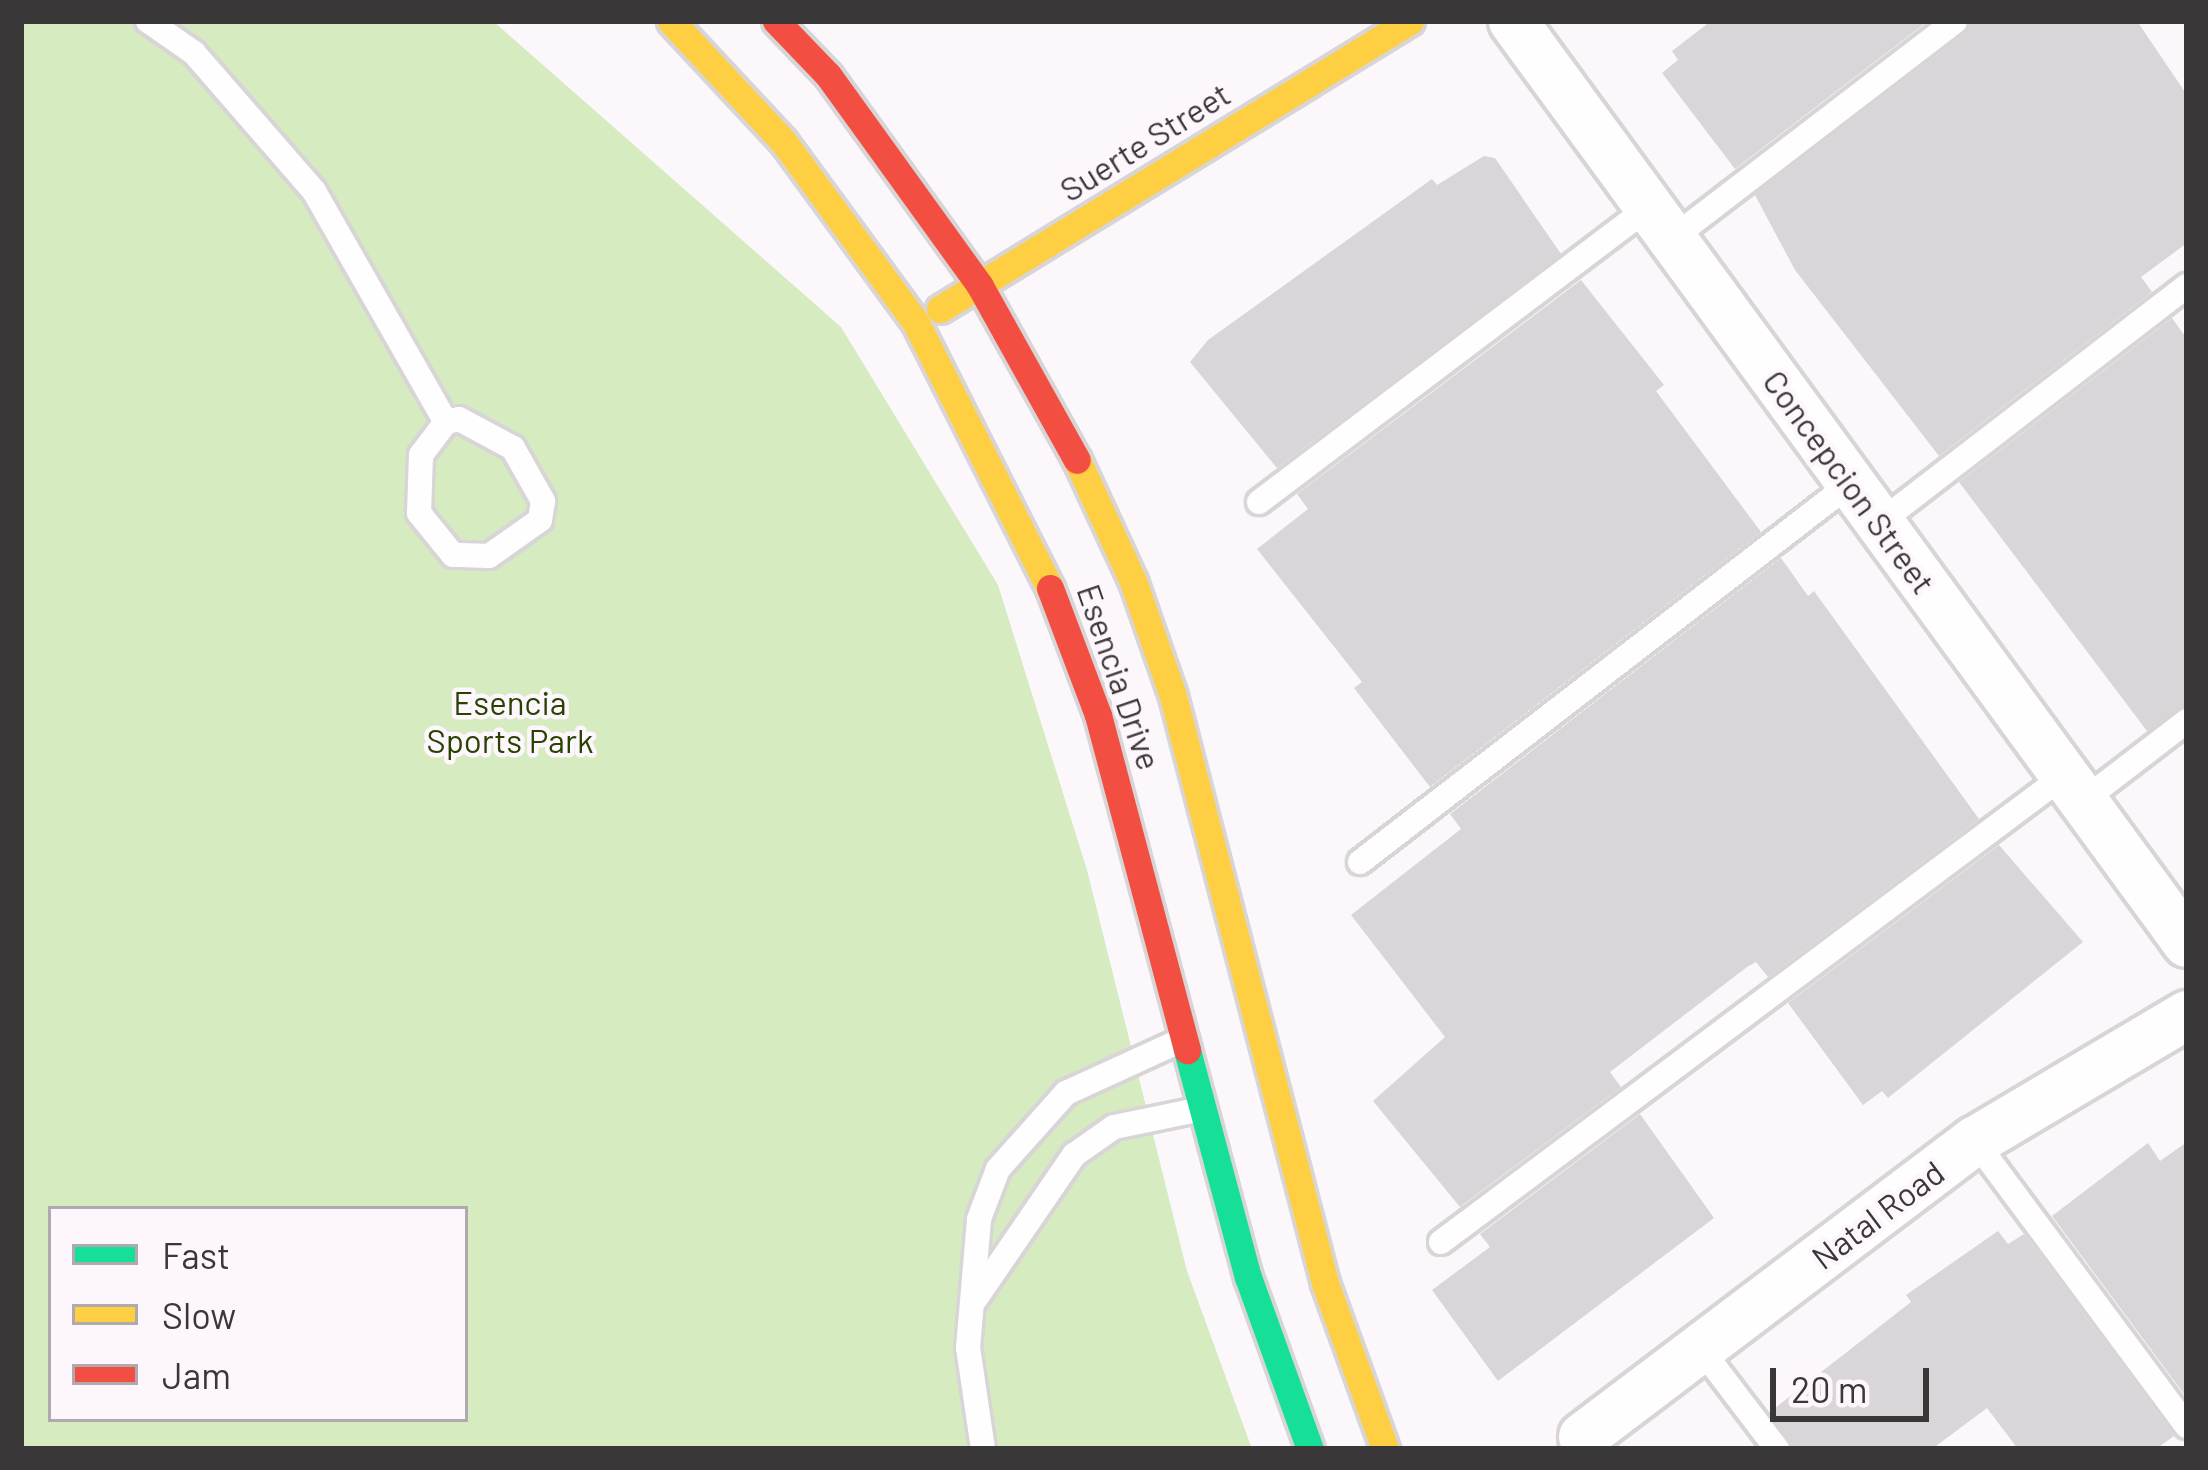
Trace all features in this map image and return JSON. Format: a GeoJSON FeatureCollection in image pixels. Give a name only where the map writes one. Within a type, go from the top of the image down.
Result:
{"type":"FeatureCollection","features":[{"type":"Feature","properties":{"kind":"street","name":"Esencia Drive"},"geometry":{"type":"LineString","coordinates":[[671,21],[784,141],[916,322],[1070,630],[1186,1038],[1248,1277],[1310,1449]]}},
{"type":"Feature","properties":{"kind":"street","name":"Esencia Drive"},"geometry":{"type":"LineString","coordinates":[[776,21],[829,75],[980,286],[1081,468],[1133,580],[1173,696],[1325,1283],[1385,1449]]}},
{"type":"Feature","properties":{"kind":"street","name":"Suerte Street"},"geometry":{"type":"LineString","coordinates":[[916,322],[1410,21]]}},
{"type":"Feature","properties":{"kind":"street","name":"Concepcion Street"},"geometry":{"type":"LineString","coordinates":[[1513,21],[2187,943]]}},
{"type":"Feature","properties":{"kind":"street","name":"Natal Road"},"geometry":{"type":"LineString","coordinates":[[1583,1437],[1975,1141],[2187,1015]]}},
{"type":"Feature","properties":{"kind":"lane"},"geometry":{"type":"LineString","coordinates":[[148,21],[194,53],[314,191],[446,422],[496,434],[539,490],[540,520],[504,550],[453,555],[418,513],[421,455],[446,422]]}},
{"type":"Feature","properties":{"kind":"lane"},"geometry":{"type":"LineString","coordinates":[[1259,502],[1955,21]]}},
{"type":"Feature","properties":{"kind":"lane"},"geometry":{"type":"LineString","coordinates":[[1879,523],[2187,286]]}},
{"type":"Feature","properties":{"kind":"lane"},"geometry":{"type":"LineString","coordinates":[[1360,862],[1850,484]]}},
{"type":"Feature","properties":{"kind":"lane"},"geometry":{"type":"LineString","coordinates":[[1442,1242],[2074,787],[2187,721]]}},
{"type":"Feature","properties":{"kind":"lane"},"geometry":{"type":"LineString","coordinates":[[983,1449],[968,1348],[970,1306],[979,1219],[998,1169],[1030,1124],[1098,1075],[1186,1038]]}},
{"type":"Feature","properties":{"kind":"lane"},"geometry":{"type":"LineString","coordinates":[[970,1306],[1074,1155],[1114,1127],[1202,1109]]}},
{"type":"Feature","properties":{"kind":"lane"},"geometry":{"type":"LineString","coordinates":[[1975,1141],[2187,1426]]}},
{"type":"Feature","properties":{"kind":"lane"},"geometry":{"type":"LineString","coordinates":[[1701,1348],[1777,1449]]}},
{"type":"Feature","properties":{"kind":"green space","name":"Esencia Sports Park"},"geometry":{"type":"Polygon","coordinates":[[[21,21],[493,21],[841,327],[998,585],[1087,870],[1187,1271],[1252,1449],[21,1449],[21,21]]]}},
{"type":"Feature","properties":{"kind":"building"},"geometry":{"type":"Polygon","coordinates":[[[1711,21],[1928,21],[1735,169],[1662,73],[1678,60],[1672,51],[1711,21]]]}},
{"type":"Feature","properties":{"kind":"building"},"geometry":{"type":"Polygon","coordinates":[[[1971,21],[2137,21],[2187,95],[2187,243],[2141,277],[2152,292],[1939,456],[1795,270],[1755,195],[1965,34],[1971,21]]]}},
{"type":"Feature","properties":{"kind":"building"},"geometry":{"type":"Polygon","coordinates":[[[1484,156],[1495,158],[1561,254],[1277,468],[1190,362],[1208,340],[1432,179],[1437,185],[1484,156]]]}},
{"type":"Feature","properties":{"kind":"building"},"geometry":{"type":"Polygon","coordinates":[[[1581,280],[1664,385],[1656,391],[1761,532],[1430,787],[1354,688],[1362,682],[1257,549],[1308,509],[1297,494],[1581,280]]]}},
{"type":"Feature","properties":{"kind":"building"},"geometry":{"type":"Polygon","coordinates":[[[2172,318],[2187,339],[2187,705],[2147,731],[1959,482],[2172,318]]]}},
{"type":"Feature","properties":{"kind":"building"},"geometry":{"type":"Polygon","coordinates":[[[1781,558],[1808,596],[1814,591],[1979,819],[1768,977],[1756,962],[1747,967],[1610,1072],[1621,1087],[1460,1207],[1373,1101],[1445,1037],[1351,915],[1461,829],[1450,814],[1781,558]]]}},
{"type":"Feature","properties":{"kind":"building"},"geometry":{"type":"Polygon","coordinates":[[[1999,845],[2083,942],[1888,1098],[1882,1091],[1863,1105],[1788,1003],[1999,845]]]}},
{"type":"Feature","properties":{"kind":"building"},"geometry":{"type":"Polygon","coordinates":[[[1640,1114],[1714,1218],[1498,1381],[1432,1290],[1490,1247],[1480,1234],[1640,1114]]]}},
{"type":"Feature","properties":{"kind":"building"},"geometry":{"type":"Polygon","coordinates":[[[2187,1142],[2187,1398],[2052,1216],[2148,1143],[2160,1161],[2187,1142]]]}},
{"type":"Feature","properties":{"kind":"building"},"geometry":{"type":"Polygon","coordinates":[[[1998,1231],[2008,1244],[2024,1234],[2174,1436],[2156,1449],[2018,1449],[1987,1408],[1932,1449],[1793,1449],[1770,1412],[1911,1302],[1906,1295],[1998,1231]]]}},
{"type":"Feature","properties":{"kind":"traffic: fast"},"geometry":{"type":"LineString","coordinates":[[1187,1050],[1248,1277],[1310,1449]]}},
{"type":"Feature","properties":{"kind":"traffic: slow"},"geometry":{"type":"LineString","coordinates":[[671,21],[783,141],[916,323],[1050,588]]}},
{"type":"Feature","properties":{"kind":"traffic: slow"},"geometry":{"type":"LineString","coordinates":[[940,309],[1410,21]]}},
{"type":"Feature","properties":{"kind":"traffic: slow"},"geometry":{"type":"LineString","coordinates":[[1077,460],[1133,581],[1173,696],[1325,1283],[1385,1449]]}},
{"type":"Feature","properties":{"kind":"traffic: jam"},"geometry":{"type":"LineString","coordinates":[[776,21],[828,75],[980,286],[1077,460]]}},
{"type":"Feature","properties":{"kind":"traffic: jam"},"geometry":{"type":"LineString","coordinates":[[1050,588],[1098,715],[1187,1050]]}}]}
